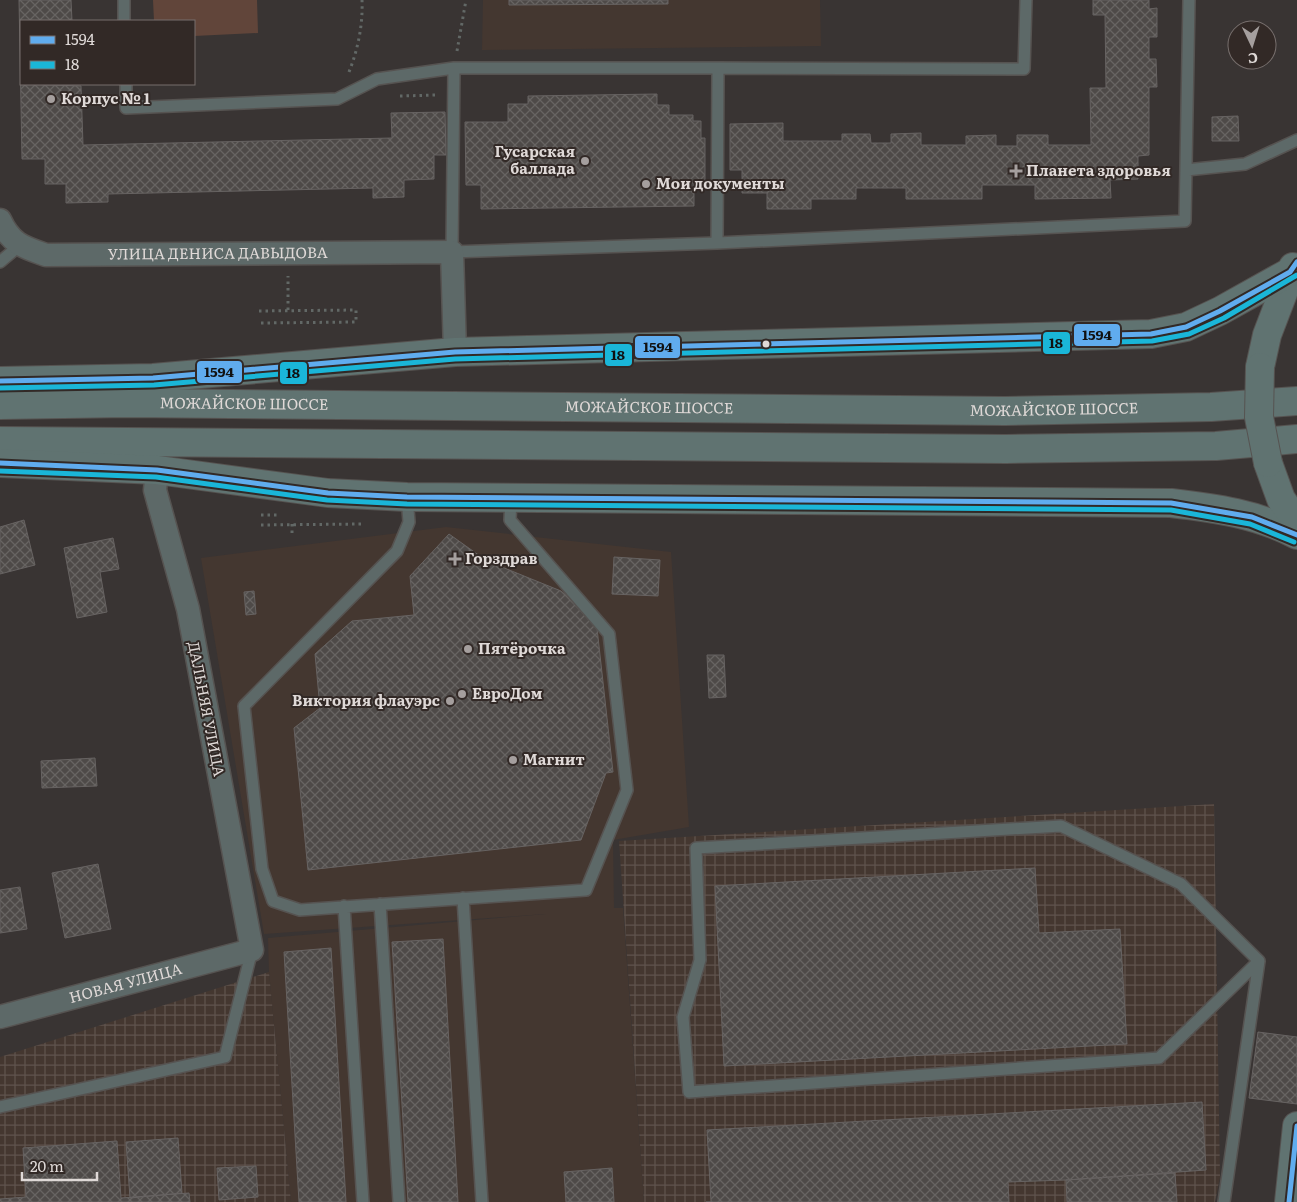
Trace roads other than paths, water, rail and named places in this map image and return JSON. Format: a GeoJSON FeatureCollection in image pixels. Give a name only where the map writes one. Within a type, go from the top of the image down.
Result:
{"type":"FeatureCollection","features":[{"type":"Feature","properties":{"kind":"main road"},"geometry":{"type":"LineString","coordinates":[[0,381],[153,378],[455,352],[1151,334],[1186,327],[1220,312],[1293,267]]}},
{"type":"Feature","properties":{"kind":"main road"},"geometry":{"type":"LineString","coordinates":[[1293,267],[1267,336],[1260,367],[1259,417],[1268,463],[1282,499],[1297,522]]}},
{"type":"Feature","properties":{"kind":"main road","name":"МОЖАЙСКОЕ ШОССЕ"},"geometry":{"type":"LineString","coordinates":[[0,404],[128,403],[1005,411],[1211,407],[1297,401]]}},
{"type":"Feature","properties":{"kind":"main road"},"geometry":{"type":"LineString","coordinates":[[0,441],[1006,449],[1216,446],[1297,440]]}},
{"type":"Feature","properties":{"kind":"main road"},"geometry":{"type":"LineString","coordinates":[[0,463],[157,470],[328,493],[407,497],[1171,503],[1222,508],[1276,525],[1297,535]]}},
{"type":"Feature","properties":{"kind":"main road"},"geometry":{"type":"LineString","coordinates":[[1289,1202],[1297,1126]]}},
{"type":"Feature","properties":{"kind":"street"},"geometry":{"type":"LineString","coordinates":[[0,220],[5,231],[19,246]]}},
{"type":"Feature","properties":{"kind":"street","name":"УЛИЦА ДЕНИСА ДАВЫДОВА"},"geometry":{"type":"LineString","coordinates":[[19,246],[46,255],[452,252]]}},
{"type":"Feature","properties":{"kind":"street"},"geometry":{"type":"LineString","coordinates":[[452,252],[455,352]]}},
{"type":"Feature","properties":{"kind":"street","name":"ДАЛЬНЯЯ УЛИЦА"},"geometry":{"type":"LineString","coordinates":[[157,470],[155,490],[188,610],[252,950]]}},
{"type":"Feature","properties":{"kind":"street","name":"НОВАЯ УЛИЦА"},"geometry":{"type":"LineString","coordinates":[[0,1017],[252,950]]}},
{"type":"Feature","properties":{"kind":"lane"},"geometry":{"type":"LineString","coordinates":[[124,0],[124,20]]}},
{"type":"Feature","properties":{"kind":"lane"},"geometry":{"type":"LineString","coordinates":[[126,85],[126,108],[337,99],[377,79],[454,68],[1024,69],[1026,0]]}},
{"type":"Feature","properties":{"kind":"lane"},"geometry":{"type":"LineString","coordinates":[[454,68],[452,252],[717,243],[1185,221],[1189,0]]}},
{"type":"Feature","properties":{"kind":"lane"},"geometry":{"type":"LineString","coordinates":[[717,243],[718,68]]}},
{"type":"Feature","properties":{"kind":"lane"},"geometry":{"type":"LineString","coordinates":[[1186,170],[1245,164],[1297,140]]}},
{"type":"Feature","properties":{"kind":"lane"},"geometry":{"type":"LineString","coordinates":[[0,262],[19,246]]}},
{"type":"Feature","properties":{"kind":"lane"},"geometry":{"type":"LineString","coordinates":[[407,497],[408,522],[396,551],[244,706],[262,869],[274,901],[300,910],[586,890],[627,790],[609,634],[510,520],[511,499]]}},
{"type":"Feature","properties":{"kind":"lane"},"geometry":{"type":"LineString","coordinates":[[1061,826],[1181,884],[1259,961],[1159,1058],[689,1092],[683,1017],[700,960],[696,848],[1061,826]]}},
{"type":"Feature","properties":{"kind":"lane"},"geometry":{"type":"LineString","coordinates":[[462,898],[482,1202]]}},
{"type":"Feature","properties":{"kind":"lane"},"geometry":{"type":"LineString","coordinates":[[380,904],[399,1202]]}},
{"type":"Feature","properties":{"kind":"lane"},"geometry":{"type":"LineString","coordinates":[[344,906],[362,1202]]}},
{"type":"Feature","properties":{"kind":"lane"},"geometry":{"type":"LineString","coordinates":[[0,1107],[225,1057],[252,950]]}},
{"type":"Feature","properties":{"kind":"lane"},"geometry":{"type":"LineString","coordinates":[[1224,1202],[1259,961]]}},
{"type":"Feature","properties":{"kind":"place","name":"Корпус № 1"},"geometry":{"type":"Point","coordinates":[51,99]}},
{"type":"Feature","properties":{"kind":"place","name":"Гусарская баллада"},"geometry":{"type":"Point","coordinates":[585,161]}},
{"type":"Feature","properties":{"kind":"place","name":"Планета здоровья"},"geometry":{"type":"Point","coordinates":[1016,171]}},
{"type":"Feature","properties":{"kind":"place","name":"Мои документы"},"geometry":{"type":"Point","coordinates":[646,184]}},
{"type":"Feature","properties":{"kind":"place","name":"Горздрав"},"geometry":{"type":"Point","coordinates":[455,559]}},
{"type":"Feature","properties":{"kind":"place","name":"Пятёрочка"},"geometry":{"type":"Point","coordinates":[468,649]}},
{"type":"Feature","properties":{"kind":"place","name":"ЕвроДом"},"geometry":{"type":"Point","coordinates":[462,694]}},
{"type":"Feature","properties":{"kind":"place","name":"Виктория флауэрс"},"geometry":{"type":"Point","coordinates":[450,701]}},
{"type":"Feature","properties":{"kind":"place","name":"Магнит"},"geometry":{"type":"Point","coordinates":[513,760]}}]}
